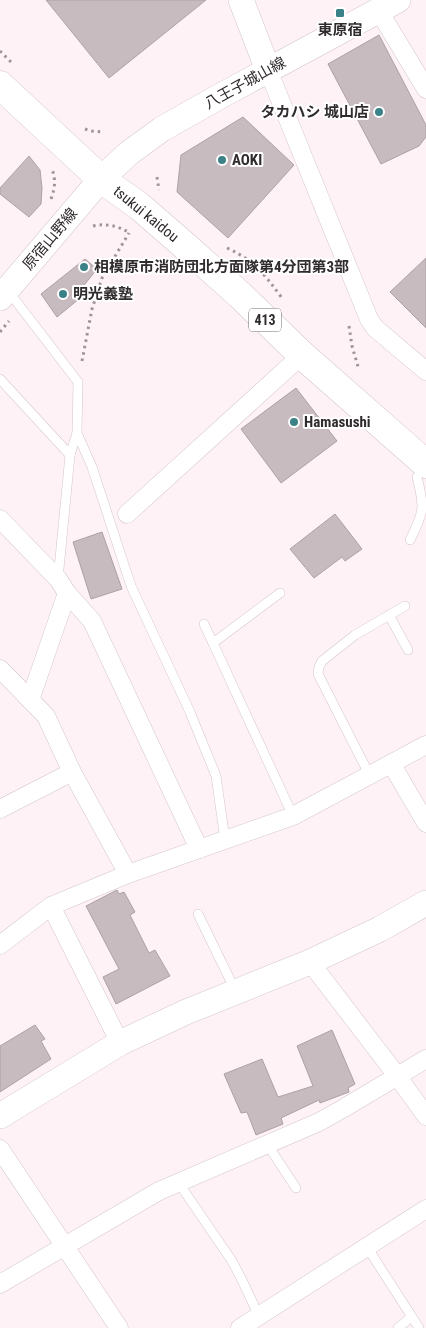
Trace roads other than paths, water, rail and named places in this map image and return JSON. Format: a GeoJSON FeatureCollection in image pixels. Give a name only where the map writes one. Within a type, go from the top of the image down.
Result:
{"type":"FeatureCollection","features":[{"type":"Feature","properties":{"kind":"highway","name":"tsukui kaidou"},"geometry":{"type":"LineString","coordinates":[[0,85],[101,179],[139,206],[240,295],[422,471]]}},
{"type":"Feature","properties":{"kind":"street"},"geometry":{"type":"LineString","coordinates":[[241,0],[369,320],[375,328],[426,371]]}},
{"type":"Feature","properties":{"kind":"street"},"geometry":{"type":"LineString","coordinates":[[388,5],[426,90]]}},
{"type":"Feature","properties":{"kind":"street","name":"八王子城山線"},"geometry":{"type":"LineString","coordinates":[[101,179],[128,153],[162,129],[388,5]]}},
{"type":"Feature","properties":{"kind":"street","name":"原宿山野線"},"geometry":{"type":"LineString","coordinates":[[7,301],[101,179]]}},
{"type":"Feature","properties":{"kind":"street"},"geometry":{"type":"LineString","coordinates":[[127,514],[302,355]]}},
{"type":"Feature","properties":{"kind":"street"},"geometry":{"type":"LineString","coordinates":[[0,520],[63,586],[92,621],[200,849]]}},
{"type":"Feature","properties":{"kind":"street"},"geometry":{"type":"LineString","coordinates":[[30,700],[63,586]]}},
{"type":"Feature","properties":{"kind":"street"},"geometry":{"type":"LineString","coordinates":[[0,669],[46,716],[72,772],[128,874]]}},
{"type":"Feature","properties":{"kind":"street"},"geometry":{"type":"LineString","coordinates":[[0,945],[51,906],[128,874],[293,816],[426,745]]}},
{"type":"Feature","properties":{"kind":"street"},"geometry":{"type":"LineString","coordinates":[[392,764],[426,822]]}},
{"type":"Feature","properties":{"kind":"street"},"geometry":{"type":"LineString","coordinates":[[0,809],[72,772]]}},
{"type":"Feature","properties":{"kind":"street"},"geometry":{"type":"LineString","coordinates":[[0,1116],[120,1043],[186,1012],[310,962],[380,929],[426,903]]}},
{"type":"Feature","properties":{"kind":"street"},"geometry":{"type":"LineString","coordinates":[[51,906],[120,1043]]}},
{"type":"Feature","properties":{"kind":"street"},"geometry":{"type":"LineString","coordinates":[[310,962],[426,1116]]}},
{"type":"Feature","properties":{"kind":"street"},"geometry":{"type":"LineString","coordinates":[[0,1284],[159,1191],[327,1117],[426,1059]]}},
{"type":"Feature","properties":{"kind":"street"},"geometry":{"type":"LineString","coordinates":[[0,1149],[119,1328]]}},
{"type":"Feature","properties":{"kind":"street"},"geometry":{"type":"LineString","coordinates":[[240,1328],[262,1322],[367,1247],[426,1209]]}},
{"type":"Feature","properties":{"kind":"lane"},"geometry":{"type":"LineString","coordinates":[[7,301],[78,382],[77,432],[70,455],[63,586]]}},
{"type":"Feature","properties":{"kind":"lane"},"geometry":{"type":"LineString","coordinates":[[0,379],[70,455]]}},
{"type":"Feature","properties":{"kind":"lane"},"geometry":{"type":"LineString","coordinates":[[77,432],[92,467],[131,586],[190,712],[216,776],[225,840]]}},
{"type":"Feature","properties":{"kind":"lane"},"geometry":{"type":"LineString","coordinates":[[410,540],[420,520],[423,507],[422,471]]}},
{"type":"Feature","properties":{"kind":"lane"},"geometry":{"type":"LineString","coordinates":[[214,643],[280,593]]}},
{"type":"Feature","properties":{"kind":"lane"},"geometry":{"type":"LineString","coordinates":[[370,776],[318,674],[319,667],[322,661],[354,635],[405,606]]}},
{"type":"Feature","properties":{"kind":"lane"},"geometry":{"type":"LineString","coordinates":[[389,616],[408,650]]}},
{"type":"Feature","properties":{"kind":"lane"},"geometry":{"type":"LineString","coordinates":[[204,624],[293,816]]}},
{"type":"Feature","properties":{"kind":"lane"},"geometry":{"type":"LineString","coordinates":[[198,914],[236,992]]}},
{"type":"Feature","properties":{"kind":"lane"},"geometry":{"type":"LineString","coordinates":[[267,1144],[296,1188]]}},
{"type":"Feature","properties":{"kind":"lane"},"geometry":{"type":"LineString","coordinates":[[178,1182],[232,1261],[262,1322]]}},
{"type":"Feature","properties":{"kind":"lane"},"geometry":{"type":"LineString","coordinates":[[367,1247],[419,1328]]}},
{"type":"Feature","properties":{"kind":"lane"},"geometry":{"type":"LineString","coordinates":[[398,1328],[411,1317]]}},
{"type":"Feature","properties":{"kind":"place","name":"東原宿"},"geometry":{"type":"Point","coordinates":[340,13]}},
{"type":"Feature","properties":{"kind":"place","name":"タカハシ 城山店"},"geometry":{"type":"Point","coordinates":[379,112]}},
{"type":"Feature","properties":{"kind":"place","name":"AOKI"},"geometry":{"type":"Point","coordinates":[222,160]}},
{"type":"Feature","properties":{"kind":"place","name":"相模原市消防団北方面隊第4分団第3部"},"geometry":{"type":"Point","coordinates":[84,267]}},
{"type":"Feature","properties":{"kind":"place","name":"明光義塾"},"geometry":{"type":"Point","coordinates":[63,294]}},
{"type":"Feature","properties":{"kind":"place","name":"Hamasushi"},"geometry":{"type":"Point","coordinates":[294,422]}}]}
